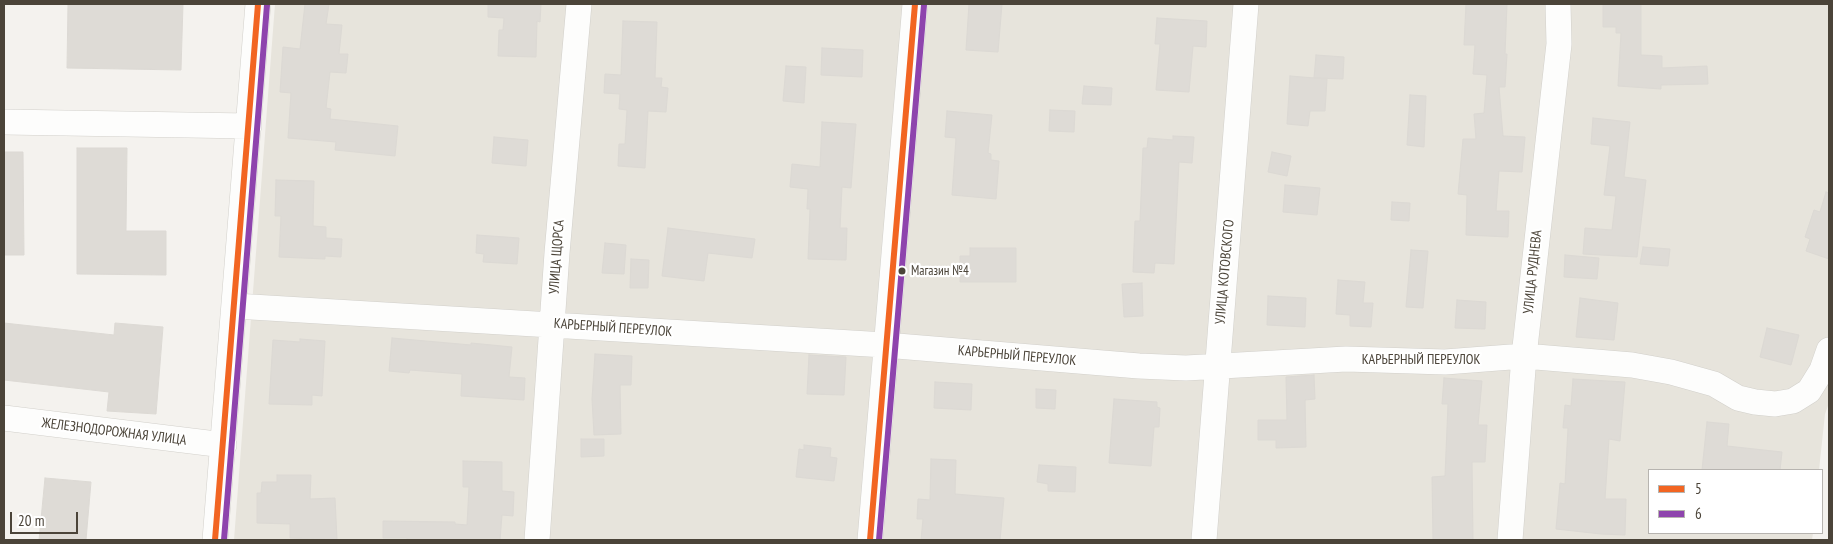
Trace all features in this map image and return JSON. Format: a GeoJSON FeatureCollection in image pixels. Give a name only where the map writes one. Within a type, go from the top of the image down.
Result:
{"type":"FeatureCollection","features":[{"type":"Feature","properties":{"kind":"street"},"geometry":{"type":"LineString","coordinates":[[215,540],[258,4]]}},
{"type":"Feature","properties":{"kind":"street","name":"УЛИЦА ЩОРСА"},"geometry":{"type":"LineString","coordinates":[[537,540],[552,325],[579,4]]}},
{"type":"Feature","properties":{"kind":"street"},"geometry":{"type":"LineString","coordinates":[[870,540],[915,4]]}},
{"type":"Feature","properties":{"kind":"street","name":"УЛИЦА КОТОВСКОГО"},"geometry":{"type":"LineString","coordinates":[[1204,540],[1246,4]]}},
{"type":"Feature","properties":{"kind":"street","name":"УЛИЦА РУДНЕВА"},"geometry":{"type":"LineString","coordinates":[[1510,540],[1524,356],[1559,44],[1558,4]]}},
{"type":"Feature","properties":{"kind":"street"},"geometry":{"type":"LineString","coordinates":[[4,122],[249,126]]}},
{"type":"Feature","properties":{"kind":"street","name":"КАРЬЕРНЫЙ ПЕРЕУЛОК"},"geometry":{"type":"LineString","coordinates":[[235,306],[885,345],[1139,366],[1186,368],[1346,360],[1454,361],[1524,356],[1632,365],[1699,378],[1714,384],[1738,398],[1775,404],[1793,401],[1809,392],[1822,370],[1829,350]]}},
{"type":"Feature","properties":{"kind":"street","name":"ЖЕЛЕЗНОДОРОЖНАЯ УЛИЦА"},"geometry":{"type":"LineString","coordinates":[[4,418],[224,445]]}},
{"type":"Feature","properties":{"kind":"shaded area"},"geometry":{"type":"Polygon","coordinates":[[[275,4],[1829,4],[1829,403],[1825,414],[1819,469],[1648,469],[1648,534],[1813,534],[1812,540],[234,540],[275,4]]]}},
{"type":"Feature","properties":{"kind":"building"},"geometry":{"type":"Polygon","coordinates":[[[68,4],[183,4],[181,70],[67,68],[68,4]]]}},
{"type":"Feature","properties":{"kind":"building"},"geometry":{"type":"Polygon","coordinates":[[[305,4],[329,4],[326,24],[342,25],[339,54],[348,54],[346,73],[330,72],[326,108],[331,109],[330,119],[398,126],[395,156],[335,150],[336,142],[288,138],[291,93],[280,92],[283,47],[300,49],[305,4]]]}},
{"type":"Feature","properties":{"kind":"building"},"geometry":{"type":"Polygon","coordinates":[[[488,4],[541,4],[540,22],[537,21],[536,57],[498,56],[499,30],[503,30],[504,18],[488,17],[488,4]]]}},
{"type":"Feature","properties":{"kind":"building"},"geometry":{"type":"Polygon","coordinates":[[[969,4],[1002,4],[998,52],[966,50],[969,4]]]}},
{"type":"Feature","properties":{"kind":"building"},"geometry":{"type":"Polygon","coordinates":[[[1466,4],[1507,4],[1505,87],[1499,87],[1503,136],[1525,137],[1522,172],[1499,171],[1496,211],[1509,211],[1508,237],[1466,235],[1467,195],[1458,194],[1463,139],[1476,139],[1474,114],[1484,113],[1487,75],[1473,74],[1475,45],[1464,45],[1466,4]]]}},
{"type":"Feature","properties":{"kind":"building"},"geometry":{"type":"Polygon","coordinates":[[[1603,4],[1641,4],[1641,55],[1662,56],[1662,68],[1707,66],[1708,84],[1661,85],[1661,89],[1618,86],[1621,33],[1616,33],[1616,27],[1603,27],[1603,4]]]}},
{"type":"Feature","properties":{"kind":"building"},"geometry":{"type":"Polygon","coordinates":[[[1157,18],[1207,21],[1206,47],[1193,46],[1189,92],[1156,90],[1160,44],[1155,44],[1157,18]]]}},
{"type":"Feature","properties":{"kind":"building"},"geometry":{"type":"Polygon","coordinates":[[[623,21],[657,22],[655,78],[662,78],[661,87],[668,88],[666,112],[648,111],[645,168],[618,166],[619,144],[625,144],[627,110],[619,109],[620,94],[604,93],[605,74],[621,75],[623,21]]]}},
{"type":"Feature","properties":{"kind":"building"},"geometry":{"type":"Polygon","coordinates":[[[822,48],[863,50],[862,77],[821,75],[822,48]]]}},
{"type":"Feature","properties":{"kind":"building"},"geometry":{"type":"Polygon","coordinates":[[[1316,55],[1344,57],[1343,79],[1314,78],[1316,55]]]}},
{"type":"Feature","properties":{"kind":"building"},"geometry":{"type":"Polygon","coordinates":[[[786,66],[806,67],[804,103],[783,101],[786,66]]]}},
{"type":"Feature","properties":{"kind":"building"},"geometry":{"type":"Polygon","coordinates":[[[1290,76],[1327,79],[1325,111],[1310,111],[1308,126],[1287,124],[1290,76]]]}},
{"type":"Feature","properties":{"kind":"building"},"geometry":{"type":"Polygon","coordinates":[[[1084,86],[1112,88],[1111,105],[1082,104],[1084,86]]]}},
{"type":"Feature","properties":{"kind":"building"},"geometry":{"type":"Polygon","coordinates":[[[1410,95],[1426,96],[1424,147],[1407,145],[1410,95]]]}},
{"type":"Feature","properties":{"kind":"building"},"geometry":{"type":"Polygon","coordinates":[[[1050,110],[1075,111],[1074,132],[1049,131],[1050,110]]]}},
{"type":"Feature","properties":{"kind":"building"},"geometry":{"type":"Polygon","coordinates":[[[947,111],[992,115],[988,153],[991,154],[991,160],[999,161],[996,199],[952,195],[956,138],[945,137],[947,111]]]}},
{"type":"Feature","properties":{"kind":"building"},"geometry":{"type":"Polygon","coordinates":[[[1593,118],[1630,122],[1624,177],[1646,180],[1637,257],[1583,254],[1585,228],[1612,230],[1616,196],[1604,195],[1610,146],[1591,144],[1593,118]]]}},
{"type":"Feature","properties":{"kind":"building"},"geometry":{"type":"Polygon","coordinates":[[[822,122],[856,124],[851,188],[842,187],[840,228],[847,228],[846,260],[808,259],[810,209],[807,209],[808,189],[790,187],[792,164],[820,167],[822,122]]]}},
{"type":"Feature","properties":{"kind":"building"},"geometry":{"type":"Polygon","coordinates":[[[1173,136],[1194,137],[1192,163],[1179,162],[1174,264],[1155,263],[1154,273],[1133,272],[1135,221],[1140,221],[1143,148],[1147,148],[1148,138],[1173,140],[1173,136]]]}},
{"type":"Feature","properties":{"kind":"building"},"geometry":{"type":"Polygon","coordinates":[[[494,137],[528,140],[526,166],[492,163],[494,137]]]}},
{"type":"Feature","properties":{"kind":"building"},"geometry":{"type":"Polygon","coordinates":[[[77,148],[127,148],[126,231],[166,231],[166,275],[77,274],[77,148]]]}},
{"type":"Feature","properties":{"kind":"building"},"geometry":{"type":"Polygon","coordinates":[[[4,152],[23,152],[24,255],[4,255],[4,152]]]}},
{"type":"Feature","properties":{"kind":"building"},"geometry":{"type":"Polygon","coordinates":[[[1272,152],[1291,156],[1287,176],[1268,172],[1272,152]]]}},
{"type":"Feature","properties":{"kind":"building"},"geometry":{"type":"Polygon","coordinates":[[[276,180],[314,181],[313,226],[326,227],[326,238],[342,239],[341,257],[325,256],[325,259],[279,257],[281,216],[275,216],[276,180]]]}},
{"type":"Feature","properties":{"kind":"building"},"geometry":{"type":"Polygon","coordinates":[[[1285,185],[1320,188],[1317,215],[1283,212],[1285,185]]]}},
{"type":"Feature","properties":{"kind":"building"},"geometry":{"type":"Polygon","coordinates":[[[1826,192],[1829,193],[1829,259],[1806,251],[1810,239],[1805,237],[1814,210],[1820,212],[1826,192]]]}},
{"type":"Feature","properties":{"kind":"building"},"geometry":{"type":"Polygon","coordinates":[[[1392,202],[1410,203],[1409,221],[1391,220],[1392,202]]]}},
{"type":"Feature","properties":{"kind":"building"},"geometry":{"type":"Polygon","coordinates":[[[668,228],[755,239],[752,258],[708,253],[704,281],[662,276],[668,228]]]}},
{"type":"Feature","properties":{"kind":"building"},"geometry":{"type":"Polygon","coordinates":[[[477,235],[519,238],[517,264],[483,262],[484,254],[476,253],[477,235]]]}},
{"type":"Feature","properties":{"kind":"building"},"geometry":{"type":"Polygon","coordinates":[[[605,243],[626,245],[624,274],[602,273],[605,243]]]}},
{"type":"Feature","properties":{"kind":"building"},"geometry":{"type":"Polygon","coordinates":[[[1643,247],[1670,249],[1668,266],[1640,264],[1643,247]]]}},
{"type":"Feature","properties":{"kind":"building"},"geometry":{"type":"Polygon","coordinates":[[[970,248],[1016,248],[1016,282],[960,282],[960,256],[970,256],[970,248]]]}},
{"type":"Feature","properties":{"kind":"building"},"geometry":{"type":"Polygon","coordinates":[[[1411,250],[1428,251],[1423,308],[1406,307],[1411,250]]]}},
{"type":"Feature","properties":{"kind":"building"},"geometry":{"type":"Polygon","coordinates":[[[1565,255],[1599,258],[1597,279],[1564,277],[1565,255]]]}},
{"type":"Feature","properties":{"kind":"building"},"geometry":{"type":"Polygon","coordinates":[[[631,259],[649,260],[648,288],[630,288],[631,259]]]}},
{"type":"Feature","properties":{"kind":"building"},"geometry":{"type":"Polygon","coordinates":[[[1338,280],[1365,282],[1363,303],[1373,303],[1371,327],[1350,326],[1350,315],[1336,314],[1338,280]]]}},
{"type":"Feature","properties":{"kind":"building"},"geometry":{"type":"Polygon","coordinates":[[[1142,283],[1143,316],[1124,317],[1122,284],[1142,283]]]}},
{"type":"Feature","properties":{"kind":"building"},"geometry":{"type":"Polygon","coordinates":[[[1268,296],[1306,298],[1305,327],[1267,325],[1268,296]]]}},
{"type":"Feature","properties":{"kind":"building"},"geometry":{"type":"Polygon","coordinates":[[[1580,298],[1618,303],[1614,340],[1576,337],[1580,298]]]}},
{"type":"Feature","properties":{"kind":"building"},"geometry":{"type":"Polygon","coordinates":[[[1457,300],[1486,302],[1485,329],[1455,328],[1457,300]]]}},
{"type":"Feature","properties":{"kind":"building"},"geometry":{"type":"Polygon","coordinates":[[[4,323],[114,335],[115,323],[163,327],[156,414],[107,411],[109,392],[4,380],[4,323]]]}},
{"type":"Feature","properties":{"kind":"building"},"geometry":{"type":"Polygon","coordinates":[[[1767,328],[1799,335],[1791,365],[1760,357],[1767,328]]]}},
{"type":"Feature","properties":{"kind":"building"},"geometry":{"type":"Polygon","coordinates":[[[392,338],[512,347],[509,377],[525,378],[524,400],[461,396],[462,374],[410,370],[409,373],[389,371],[392,338]]]}},
{"type":"Feature","properties":{"kind":"building"},"geometry":{"type":"Polygon","coordinates":[[[300,339],[325,341],[322,396],[312,395],[312,405],[269,404],[273,340],[300,342],[300,339]]]}},
{"type":"Feature","properties":{"kind":"building"},"geometry":{"type":"Polygon","coordinates":[[[595,354],[632,356],[631,385],[620,385],[621,434],[594,435],[592,399],[595,354]]]}},
{"type":"Feature","properties":{"kind":"building"},"geometry":{"type":"Polygon","coordinates":[[[809,355],[846,357],[844,395],[807,394],[809,355]]]}},
{"type":"Feature","properties":{"kind":"building"},"geometry":{"type":"Polygon","coordinates":[[[1314,375],[1315,399],[1305,400],[1306,447],[1276,448],[1276,440],[1258,440],[1258,420],[1287,420],[1286,377],[1314,375]]]}},
{"type":"Feature","properties":{"kind":"building"},"geometry":{"type":"Polygon","coordinates":[[[1444,378],[1482,381],[1478,425],[1487,425],[1485,462],[1472,462],[1473,540],[1433,540],[1432,477],[1445,476],[1448,404],[1442,404],[1444,378]]]}},
{"type":"Feature","properties":{"kind":"building"},"geometry":{"type":"Polygon","coordinates":[[[1573,379],[1625,382],[1620,441],[1609,439],[1605,499],[1626,499],[1625,535],[1556,529],[1560,483],[1565,484],[1568,428],[1563,428],[1565,405],[1571,406],[1573,379]]]}},
{"type":"Feature","properties":{"kind":"building"},"geometry":{"type":"Polygon","coordinates":[[[935,382],[972,384],[971,410],[934,408],[935,382]]]}},
{"type":"Feature","properties":{"kind":"building"},"geometry":{"type":"Polygon","coordinates":[[[1036,389],[1056,390],[1055,409],[1036,408],[1036,389]]]}},
{"type":"Feature","properties":{"kind":"building"},"geometry":{"type":"Polygon","coordinates":[[[1114,399],[1157,402],[1157,407],[1160,408],[1159,427],[1154,427],[1151,466],[1109,463],[1114,399]]]}},
{"type":"Feature","properties":{"kind":"building"},"geometry":{"type":"Polygon","coordinates":[[[1707,422],[1729,424],[1727,446],[1782,452],[1780,469],[1702,469],[1707,422]]]}},
{"type":"Feature","properties":{"kind":"building"},"geometry":{"type":"Polygon","coordinates":[[[581,439],[604,439],[604,456],[581,457],[581,439]]]}},
{"type":"Feature","properties":{"kind":"building"},"geometry":{"type":"Polygon","coordinates":[[[804,445],[831,448],[830,457],[837,458],[834,481],[796,477],[799,449],[804,450],[804,445]]]}},
{"type":"Feature","properties":{"kind":"building"},"geometry":{"type":"Polygon","coordinates":[[[931,459],[956,460],[955,494],[1004,498],[1000,540],[921,540],[923,519],[917,519],[918,499],[930,500],[931,459]]]}},
{"type":"Feature","properties":{"kind":"building"},"geometry":{"type":"Polygon","coordinates":[[[463,461],[502,462],[502,491],[514,492],[513,516],[502,515],[500,540],[407,540],[407,538],[383,538],[383,521],[455,522],[455,524],[467,525],[469,487],[463,487],[463,461]]]}},
{"type":"Feature","properties":{"kind":"building"},"geometry":{"type":"Polygon","coordinates":[[[1039,465],[1076,467],[1075,492],[1048,491],[1048,484],[1037,482],[1039,465]]]}},
{"type":"Feature","properties":{"kind":"building"},"geometry":{"type":"Polygon","coordinates":[[[277,475],[311,475],[310,499],[335,498],[337,540],[290,538],[290,524],[257,523],[257,493],[261,493],[262,482],[277,482],[277,475]]]}},
{"type":"Feature","properties":{"kind":"building"},"geometry":{"type":"Polygon","coordinates":[[[45,478],[91,482],[86,540],[39,540],[45,478]]]}},
{"type":"Feature","properties":{"kind":"transit line","name":"5"},"geometry":{"type":"LineString","coordinates":[[215,540],[258,4]]}},
{"type":"Feature","properties":{"kind":"transit line","name":"5"},"geometry":{"type":"LineString","coordinates":[[870,540],[915,4]]}},
{"type":"Feature","properties":{"kind":"transit line","name":"6"},"geometry":{"type":"LineString","coordinates":[[224,540],[267,5]]}},
{"type":"Feature","properties":{"kind":"transit line","name":"6"},"geometry":{"type":"LineString","coordinates":[[879,540],[924,5]]}},
{"type":"Feature","properties":{"kind":"place","name":"Магазин №4"},"geometry":{"type":"Point","coordinates":[902,271]}}]}
